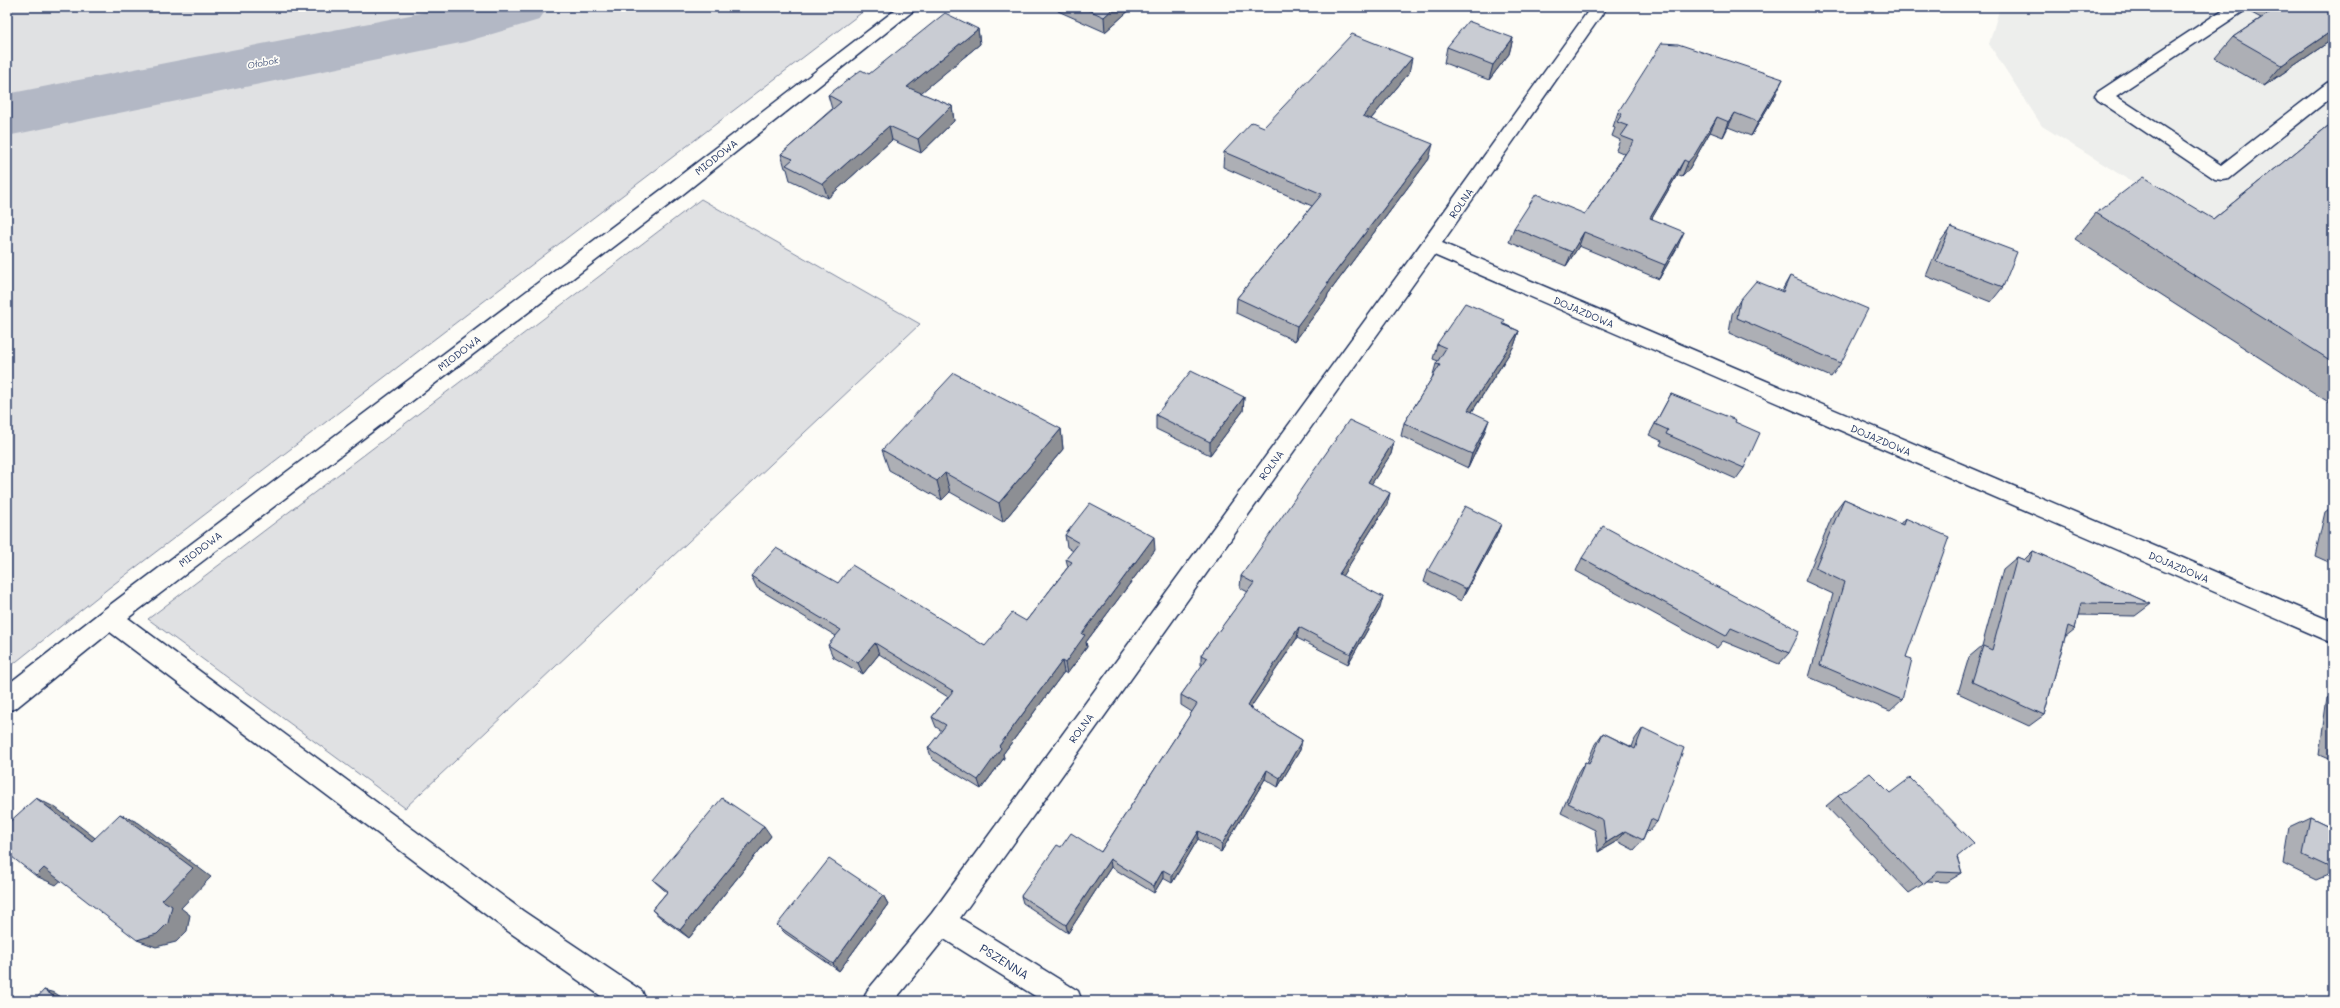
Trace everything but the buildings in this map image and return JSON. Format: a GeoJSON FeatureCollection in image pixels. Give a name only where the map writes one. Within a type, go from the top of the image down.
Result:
{"type":"FeatureCollection","features":[{"type":"Feature","properties":{"kind":"street","name":"MIODOWA"},"geometry":{"type":"LineString","coordinates":[[7,700],[110,618],[676,189],[910,7]]}},
{"type":"Feature","properties":{"kind":"street","name":"ROLNA"},"geometry":{"type":"LineString","coordinates":[[877,1001],[941,922],[1430,246],[1600,7]]}},
{"type":"Feature","properties":{"kind":"street"},"geometry":{"type":"LineString","coordinates":[[2238,7],[2104,96],[2222,174],[2333,87]]}},
{"type":"Feature","properties":{"kind":"street","name":"DOJAZDOWA"},"geometry":{"type":"LineString","coordinates":[[1430,246],[2333,633]]}},
{"type":"Feature","properties":{"kind":"street"},"geometry":{"type":"LineString","coordinates":[[110,618],[514,920],[632,1001]]}},
{"type":"Feature","properties":{"kind":"street","name":"PSZENNA"},"geometry":{"type":"LineString","coordinates":[[941,922],[1068,1001]]}},
{"type":"Feature","properties":{"kind":"shaded area"},"geometry":{"type":"Polygon","coordinates":[[[7,7],[869,7],[110,587],[7,669],[7,7]]]}},
{"type":"Feature","properties":{"kind":"shaded area"},"geometry":{"type":"Polygon","coordinates":[[[2000,7],[2333,7],[2333,307],[2042,126],[1989,44],[2000,7]]]}},
{"type":"Feature","properties":{"kind":"shaded area"},"geometry":{"type":"Polygon","coordinates":[[[701,199],[920,324],[405,808],[148,619],[701,199]]]}},
{"type":"Feature","properties":{"kind":"waterway","name":"Ołobok"},"geometry":{"type":"LineString","coordinates":[[7,115],[465,23],[519,7]]}}]}
